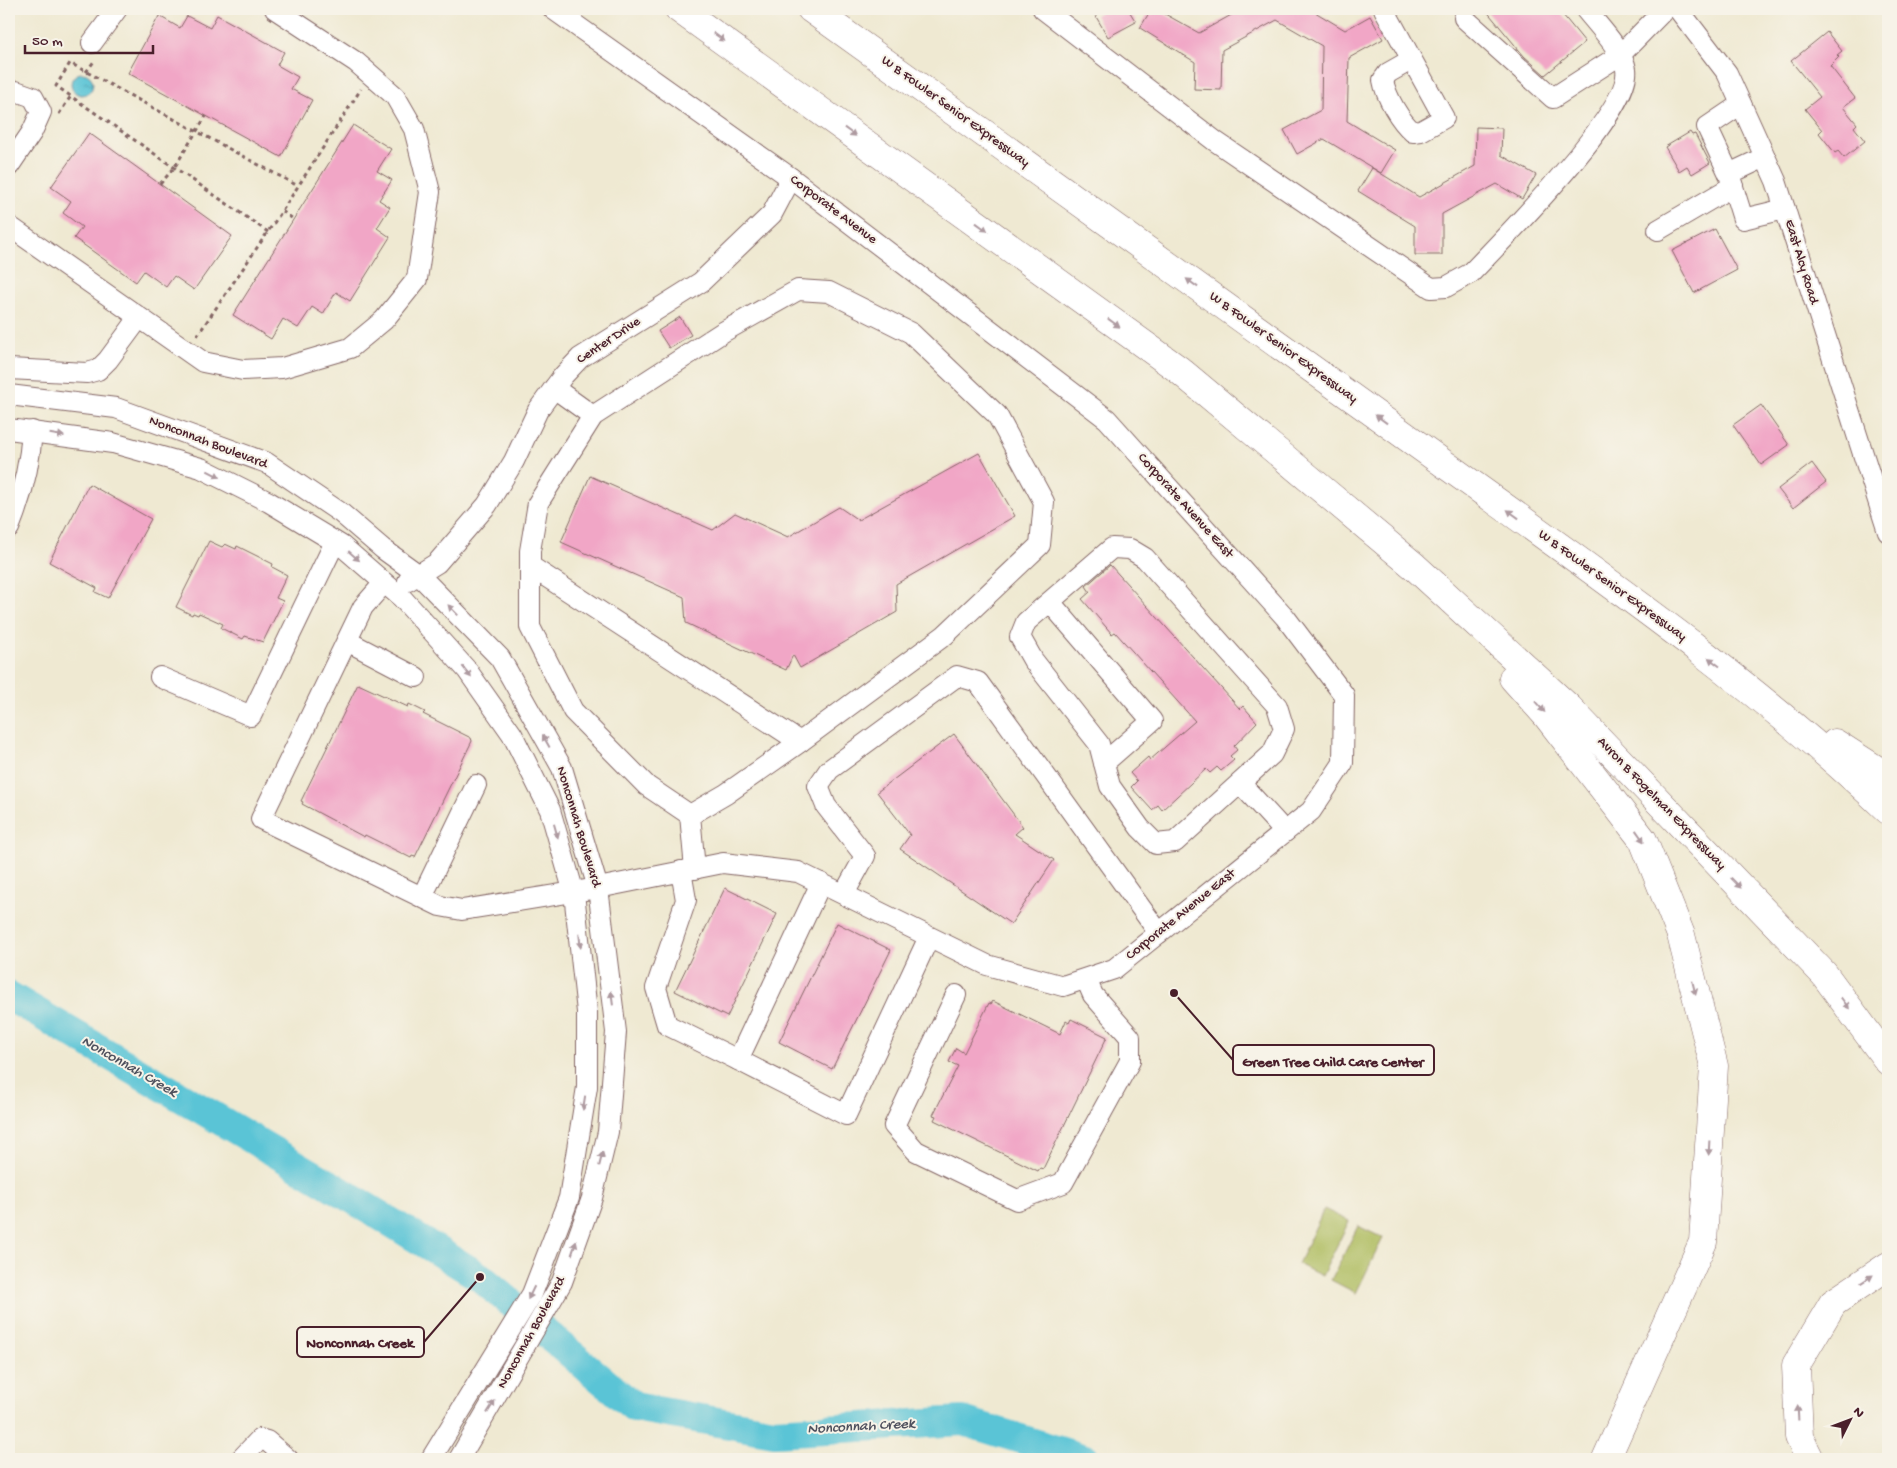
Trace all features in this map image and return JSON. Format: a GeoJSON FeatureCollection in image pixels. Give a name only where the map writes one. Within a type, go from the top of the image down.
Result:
{"type":"FeatureCollection","features":[{"type":"Feature","properties":{"kind":"highway"},"geometry":{"type":"LineString","coordinates":[[679,9],[1178,369],[1414,566],[1547,716],[1643,840],[1681,935],[1714,1066],[1704,1242],[1608,1456]]}},
{"type":"Feature","properties":{"kind":"highway","name":"W B Fowler Senior Expressway"},"geometry":{"type":"LineString","coordinates":[[812,9],[1590,569],[1753,691]]}},
{"type":"Feature","properties":{"kind":"highway","name":"Avron B Fogelman Expressway"},"geometry":{"type":"LineString","coordinates":[[1414,566],[1569,708],[1824,974],[1888,1061]]}},
{"type":"Feature","properties":{"kind":"highway"},"geometry":{"type":"LineString","coordinates":[[1753,691],[1888,777]]}},
{"type":"Feature","properties":{"kind":"highway"},"geometry":{"type":"LineString","coordinates":[[1753,691],[1837,761],[1888,810]]}},
{"type":"Feature","properties":{"kind":"highway"},"geometry":{"type":"LineString","coordinates":[[1810,1459],[1799,1437],[1796,1365],[1833,1303],[1888,1266]]}},
{"type":"Feature","properties":{"kind":"street"},"geometry":{"type":"LineString","coordinates":[[92,43],[117,9]]}},
{"type":"Feature","properties":{"kind":"street"},"geometry":{"type":"LineString","coordinates":[[9,226],[202,362],[243,370],[282,368],[350,348],[384,320],[417,279],[430,192],[414,129],[395,96],[356,62],[275,9]]}},
{"type":"Feature","properties":{"kind":"street","name":"Corporate Avenue"},"geometry":{"type":"LineString","coordinates":[[553,9],[791,178],[1107,419]]}},
{"type":"Feature","properties":{"kind":"street"},"geometry":{"type":"LineString","coordinates":[[1043,9],[1215,141],[1431,288],[1446,287],[1471,273],[1594,138],[1614,109],[1626,69],[1620,55],[1585,9]]}},
{"type":"Feature","properties":{"kind":"street"},"geometry":{"type":"LineString","coordinates":[[1384,9],[1444,118],[1421,131],[1413,132],[1406,127],[1384,88],[1383,80],[1388,73],[1412,60]]}},
{"type":"Feature","properties":{"kind":"street"},"geometry":{"type":"LineString","coordinates":[[1464,18],[1553,98],[1620,55],[1665,9]]}},
{"type":"Feature","properties":{"kind":"street","name":"East Alcy Road"},"geometry":{"type":"LineString","coordinates":[[1678,9],[1726,73],[1776,181],[1888,532]]}},
{"type":"Feature","properties":{"kind":"street"},"geometry":{"type":"LineString","coordinates":[[9,95],[16,91],[33,97],[41,112],[32,132],[9,166]]}},
{"type":"Feature","properties":{"kind":"street"},"geometry":{"type":"LineString","coordinates":[[1741,104],[1707,127],[1731,180],[1743,219],[1785,209]]}},
{"type":"Feature","properties":{"kind":"street"},"geometry":{"type":"LineString","coordinates":[[1658,230],[1765,157]]}},
{"type":"Feature","properties":{"kind":"street","name":"Center Drive"},"geometry":{"type":"LineString","coordinates":[[388,586],[419,575],[437,563],[487,505],[514,461],[538,410],[580,358],[701,282],[772,214],[791,178]]}},
{"type":"Feature","properties":{"kind":"street"},"geometry":{"type":"LineString","coordinates":[[798,290],[830,292],[911,333],[997,415],[1044,502],[1040,545],[945,635],[800,742],[726,794],[690,815],[647,786],[573,711],[530,627],[530,551],[538,504],[592,416],[723,332],[798,290]]}},
{"type":"Feature","properties":{"kind":"street"},"geometry":{"type":"LineString","coordinates":[[9,369],[87,373],[98,370],[139,318]]}},
{"type":"Feature","properties":{"kind":"street"},"geometry":{"type":"LineString","coordinates":[[554,388],[592,416]]}},
{"type":"Feature","properties":{"kind":"street","name":"Nonconnah Boulevard"},"geometry":{"type":"LineString","coordinates":[[9,395],[116,408],[267,463],[341,513],[382,549],[419,575],[500,658],[562,768],[598,888],[616,1032],[608,1132],[589,1206],[562,1282],[462,1454]]}},
{"type":"Feature","properties":{"kind":"street","name":"Corporate Avenue East"},"geometry":{"type":"LineString","coordinates":[[347,641],[261,819],[440,906],[462,910],[598,888],[723,863],[798,872],[987,965],[1063,986],[1114,969],[1310,811],[1343,763],[1344,695],[1286,618],[1107,419]]}},
{"type":"Feature","properties":{"kind":"street","name":"Nonconnah Boulevard"},"geometry":{"type":"LineString","coordinates":[[9,429],[113,443],[201,468],[269,502],[335,542],[388,586],[467,670],[512,734],[550,810],[574,892],[587,1012],[587,1087],[569,1198],[532,1294],[447,1436],[431,1459]]}},
{"type":"Feature","properties":{"kind":"street"},"geometry":{"type":"LineString","coordinates":[[10,523],[26,480],[32,431]]}},
{"type":"Feature","properties":{"kind":"street"},"geometry":{"type":"LineString","coordinates":[[160,677],[251,716],[335,542]]}},
{"type":"Feature","properties":{"kind":"street"},"geometry":{"type":"LineString","coordinates":[[1112,548],[1130,550],[1145,558],[1277,706],[1284,729],[1272,754],[1175,842],[1156,844],[1140,828],[1110,786],[1099,744],[1032,660],[1020,637],[1026,622],[1050,602],[1112,548]]}},
{"type":"Feature","properties":{"kind":"street"},"geometry":{"type":"LineString","coordinates":[[530,566],[800,742]]}},
{"type":"Feature","properties":{"kind":"street"},"geometry":{"type":"LineString","coordinates":[[388,586],[363,607],[347,641],[416,676]]}},
{"type":"Feature","properties":{"kind":"street"},"geometry":{"type":"LineString","coordinates":[[1050,602],[1152,720],[1104,763]]}},
{"type":"Feature","properties":{"kind":"street"},"geometry":{"type":"LineString","coordinates":[[844,894],[865,856],[826,806],[818,786],[829,770],[957,676],[978,682],[1159,933]]}},
{"type":"Feature","properties":{"kind":"street"},"geometry":{"type":"LineString","coordinates":[[1240,783],[1285,832]]}},
{"type":"Feature","properties":{"kind":"street"},"geometry":{"type":"LineString","coordinates":[[422,897],[476,784]]}},
{"type":"Feature","properties":{"kind":"street"},"geometry":{"type":"LineString","coordinates":[[690,815],[686,900],[656,988],[667,1025],[846,1115],[929,937]]}},
{"type":"Feature","properties":{"kind":"street"},"geometry":{"type":"LineString","coordinates":[[738,1060],[821,883]]}},
{"type":"Feature","properties":{"kind":"street"},"geometry":{"type":"LineString","coordinates":[[956,995],[894,1126],[916,1151],[1016,1200],[1062,1183],[1130,1061],[1130,1037],[1093,995],[1086,979]]}},
{"type":"Feature","properties":{"kind":"street"},"geometry":{"type":"LineString","coordinates":[[241,1459],[260,1439],[267,1441],[288,1459]]}},
{"type":"Feature","properties":{"kind":"path"},"geometry":{"type":"LineString","coordinates":[[268,232],[56,86],[70,63],[298,186]]}},
{"type":"Feature","properties":{"kind":"path"},"geometry":{"type":"LineString","coordinates":[[186,351],[282,211],[370,75]]}},
{"type":"Feature","properties":{"kind":"path"},"geometry":{"type":"LineString","coordinates":[[160,184],[174,168],[198,132],[206,116]]}},
{"type":"Feature","properties":{"kind":"path"},"geometry":{"type":"LineString","coordinates":[[282,211],[293,219]]}},
{"type":"Feature","properties":{"kind":"green space"},"geometry":{"type":"Polygon","coordinates":[[[1324,1209],[1349,1221],[1322,1276],[1298,1264],[1324,1209]]]}},
{"type":"Feature","properties":{"kind":"green space"},"geometry":{"type":"Polygon","coordinates":[[[1358,1226],[1383,1238],[1356,1293],[1331,1280],[1358,1226]]]}},
{"type":"Feature","properties":{"kind":"water"},"geometry":{"type":"Polygon","coordinates":[[[82,73],[90,76],[93,84],[90,92],[82,95],[74,92],[71,84],[74,76],[82,73]]]}},
{"type":"Feature","properties":{"kind":"building"},"geometry":{"type":"Polygon","coordinates":[[[1106,9],[1128,9],[1136,22],[1108,37],[1095,15],[1106,9]]]}},
{"type":"Feature","properties":{"kind":"building"},"geometry":{"type":"Polygon","coordinates":[[[1156,9],[1199,33],[1242,9],[1310,9],[1345,30],[1370,16],[1383,39],[1349,58],[1347,121],[1395,150],[1381,173],[1324,139],[1297,154],[1284,130],[1321,110],[1322,46],[1277,20],[1222,50],[1221,90],[1194,89],[1195,62],[1140,28],[1149,13],[1153,15],[1156,9]]]}},
{"type":"Feature","properties":{"kind":"building"},"geometry":{"type":"Polygon","coordinates":[[[1485,9],[1558,9],[1585,42],[1545,75],[1524,56],[1485,9]]]}},
{"type":"Feature","properties":{"kind":"building"},"geometry":{"type":"Polygon","coordinates":[[[217,15],[284,52],[277,65],[298,77],[291,89],[312,100],[281,157],[128,73],[159,16],[180,28],[187,16],[210,28],[217,15]]]}},
{"type":"Feature","properties":{"kind":"building"},"geometry":{"type":"Polygon","coordinates":[[[1827,32],[1842,51],[1830,66],[1855,98],[1843,107],[1857,124],[1854,127],[1865,141],[1844,158],[1838,151],[1835,153],[1819,133],[1822,130],[1805,109],[1820,97],[1791,61],[1827,32]]]}},
{"type":"Feature","properties":{"kind":"building"},"geometry":{"type":"Polygon","coordinates":[[[353,125],[391,149],[377,171],[392,180],[379,200],[390,207],[377,228],[390,237],[350,301],[336,292],[323,314],[312,307],[298,328],[283,319],[271,339],[233,315],[353,125]]]}},
{"type":"Feature","properties":{"kind":"building"},"geometry":{"type":"Polygon","coordinates":[[[1476,127],[1502,128],[1501,155],[1536,175],[1522,199],[1497,184],[1442,214],[1442,255],[1415,255],[1415,226],[1358,191],[1372,168],[1419,197],[1475,166],[1476,127]]]}},
{"type":"Feature","properties":{"kind":"building"},"geometry":{"type":"Polygon","coordinates":[[[1690,132],[1692,135],[1695,134],[1710,163],[1692,174],[1687,166],[1679,171],[1665,147],[1690,132]]]}},
{"type":"Feature","properties":{"kind":"building"},"geometry":{"type":"Polygon","coordinates":[[[89,133],[232,236],[194,290],[174,276],[166,287],[144,271],[136,282],[74,238],[82,227],[63,213],[71,201],[51,187],[89,133]]]}},
{"type":"Feature","properties":{"kind":"building"},"geometry":{"type":"Polygon","coordinates":[[[1715,229],[1737,270],[1694,293],[1672,251],[1715,229]]]}},
{"type":"Feature","properties":{"kind":"building"},"geometry":{"type":"Polygon","coordinates":[[[680,317],[691,335],[669,348],[658,331],[680,317]]]}},
{"type":"Feature","properties":{"kind":"building"},"geometry":{"type":"Polygon","coordinates":[[[1761,405],[1789,445],[1761,465],[1733,425],[1761,405]]]}},
{"type":"Feature","properties":{"kind":"building"},"geometry":{"type":"Polygon","coordinates":[[[979,453],[1015,516],[896,584],[897,612],[800,668],[793,655],[786,670],[686,623],[684,597],[561,542],[590,476],[713,530],[735,513],[788,537],[839,507],[858,520],[979,453]]]}},
{"type":"Feature","properties":{"kind":"building"},"geometry":{"type":"Polygon","coordinates":[[[1812,463],[1826,482],[1793,508],[1778,489],[1812,463]]]}},
{"type":"Feature","properties":{"kind":"building"},"geometry":{"type":"Polygon","coordinates":[[[89,484],[151,519],[108,598],[95,592],[97,588],[49,562],[89,484]]]}},
{"type":"Feature","properties":{"kind":"building"},"geometry":{"type":"Polygon","coordinates":[[[209,541],[222,547],[225,544],[236,549],[237,546],[273,564],[272,567],[287,575],[276,598],[283,601],[263,642],[245,636],[243,639],[221,628],[223,624],[199,613],[198,615],[193,613],[192,615],[176,607],[209,541]]]}},
{"type":"Feature","properties":{"kind":"building"},"geometry":{"type":"Polygon","coordinates":[[[1110,565],[1240,709],[1243,706],[1257,722],[1234,746],[1237,750],[1230,756],[1234,760],[1221,771],[1217,767],[1210,773],[1206,769],[1162,810],[1158,805],[1152,810],[1131,787],[1137,781],[1130,773],[1148,757],[1150,760],[1195,721],[1115,632],[1112,634],[1082,599],[1090,592],[1086,586],[1110,565]]]}},
{"type":"Feature","properties":{"kind":"building"},"geometry":{"type":"Polygon","coordinates":[[[358,684],[408,707],[409,704],[425,712],[423,714],[471,738],[472,741],[415,857],[412,856],[411,858],[365,835],[364,837],[302,804],[303,802],[301,801],[358,684]]]}},
{"type":"Feature","properties":{"kind":"building"},"geometry":{"type":"Polygon","coordinates":[[[954,734],[1023,827],[1015,834],[1054,860],[1011,924],[900,849],[910,835],[877,792],[954,734]]]}},
{"type":"Feature","properties":{"kind":"building"},"geometry":{"type":"Polygon","coordinates":[[[725,888],[777,914],[727,1017],[675,991],[725,888]]]}},
{"type":"Feature","properties":{"kind":"building"},"geometry":{"type":"Polygon","coordinates":[[[837,923],[891,950],[832,1069],[779,1042],[837,923]]]}},
{"type":"Feature","properties":{"kind":"building"},"geometry":{"type":"Polygon","coordinates":[[[993,1001],[1060,1034],[1066,1021],[1069,1023],[1071,1019],[1107,1037],[1043,1169],[1040,1168],[1038,1171],[934,1120],[936,1116],[933,1115],[958,1066],[949,1062],[956,1048],[964,1053],[989,1003],[991,1004],[993,1001]]]}},
{"type":"Feature","properties":{"kind":"waterway","name":"Nonconnah Creek"},"geometry":{"type":"LineString","coordinates":[[9,996],[327,1183],[480,1277],[634,1407],[774,1432],[963,1421],[1085,1459]]}},
{"type":"Feature","properties":{"kind":"place","name":"Green Tree Child Care Center"},"geometry":{"type":"Point","coordinates":[1174,993]}},
{"type":"Feature","properties":{"kind":"place","name":"Nonconnah Creek"},"geometry":{"type":"Point","coordinates":[480,1277]}}]}
